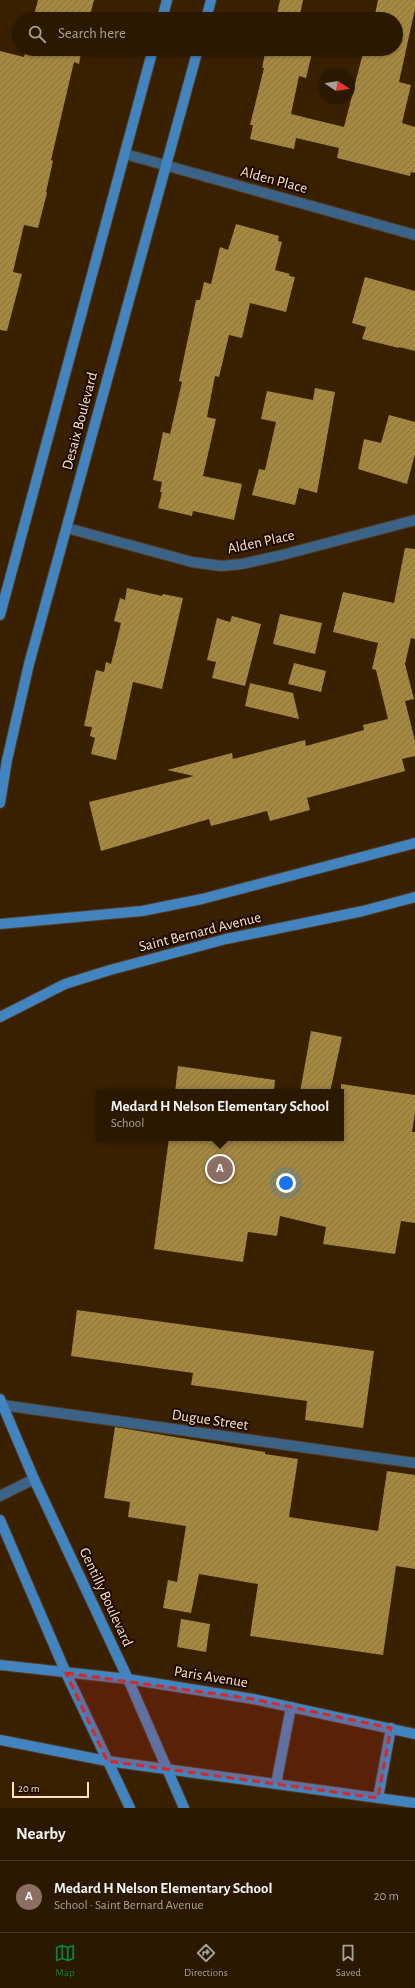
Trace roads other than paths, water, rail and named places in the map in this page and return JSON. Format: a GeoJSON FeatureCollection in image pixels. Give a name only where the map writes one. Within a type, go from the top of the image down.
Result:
{"type":"FeatureCollection","features":[{"type":"Feature","properties":{"kind":"street"},"geometry":{"type":"LineString","coordinates":[[164,12],[167,0]]}},
{"type":"Feature","properties":{"kind":"street"},"geometry":{"type":"LineString","coordinates":[[208,12],[211,0]]}},
{"type":"Feature","properties":{"kind":"street","name":"Desaix Boulevard"},"geometry":{"type":"LineString","coordinates":[[0,616],[151,56]]}},
{"type":"Feature","properties":{"kind":"street","name":"Desaix Boulevard"},"geometry":{"type":"LineString","coordinates":[[0,803],[15,720],[196,56]]}},
{"type":"Feature","properties":{"kind":"street","name":"Alden Place"},"geometry":{"type":"LineString","coordinates":[[125,154],[415,235]]}},
{"type":"Feature","properties":{"kind":"street","name":"Alden Place"},"geometry":{"type":"LineString","coordinates":[[67,528],[192,562],[221,566],[242,564],[282,555],[415,520]]}},
{"type":"Feature","properties":{"kind":"street","name":"Saint Bernard Avenue"},"geometry":{"type":"LineString","coordinates":[[0,924],[142,911],[202,899],[415,843]]}},
{"type":"Feature","properties":{"kind":"street","name":"Saint Bernard Avenue"},"geometry":{"type":"LineString","coordinates":[[0,1016],[65,984],[110,970],[226,939],[363,911],[415,897]]}},
{"type":"Feature","properties":{"kind":"street","name":"Dugue Street"},"geometry":{"type":"LineString","coordinates":[[1,1402],[415,1464]]}},
{"type":"Feature","properties":{"kind":"street","name":"Gentilly Boulevard"},"geometry":{"type":"LineString","coordinates":[[1,1402],[34,1479],[128,1679],[184,1808]]}},
{"type":"Feature","properties":{"kind":"street"},"geometry":{"type":"LineString","coordinates":[[0,1496],[34,1479]]}},
{"type":"Feature","properties":{"kind":"street"},"geometry":{"type":"LineString","coordinates":[[0,1520],[66,1672],[130,1808]]}},
{"type":"Feature","properties":{"kind":"street","name":"Paris Avenue"},"geometry":{"type":"LineString","coordinates":[[0,1665],[128,1679],[253,1699],[415,1734]]}},
{"type":"Feature","properties":{"kind":"street"},"geometry":{"type":"LineString","coordinates":[[276,1784],[291,1707]]}},
{"type":"Feature","properties":{"kind":"street"},"geometry":{"type":"LineString","coordinates":[[378,1798],[391,1728]]}},
{"type":"Feature","properties":{"kind":"street"},"geometry":{"type":"LineString","coordinates":[[0,1740],[107,1761],[415,1803]]}},
{"type":"Feature","properties":{"kind":"place","name":"Medard H Nelson Elementary School"},"geometry":{"type":"Point","coordinates":[220,1169]}}]}
